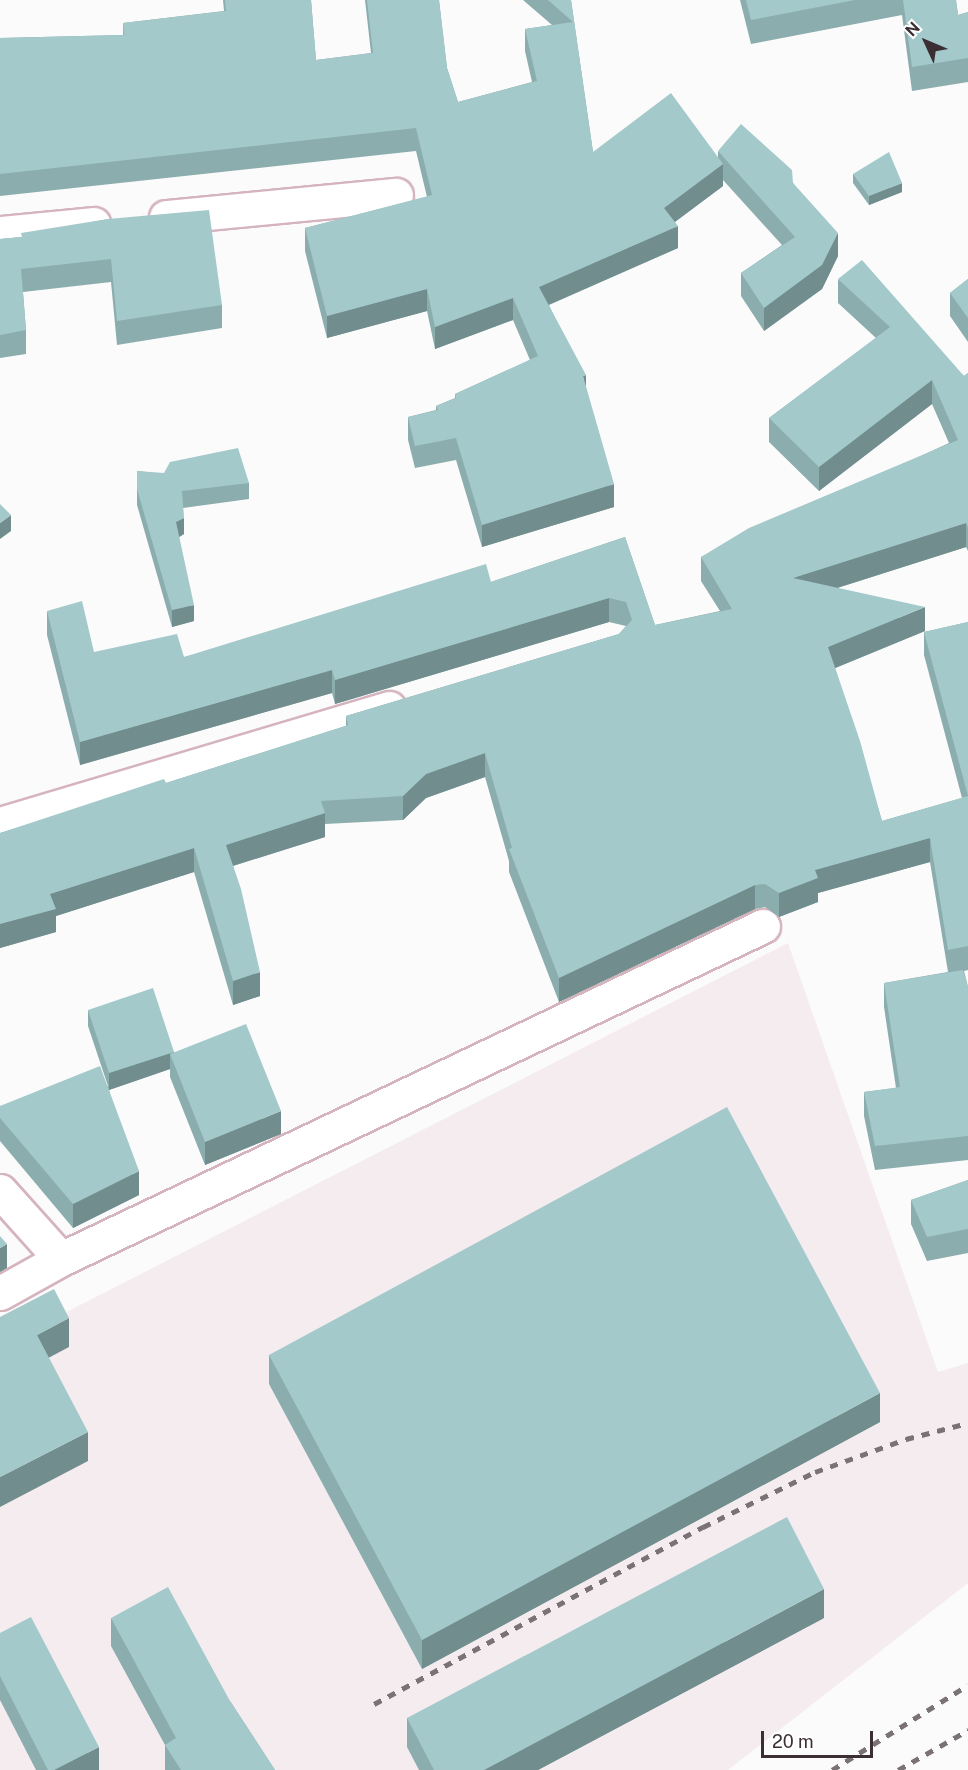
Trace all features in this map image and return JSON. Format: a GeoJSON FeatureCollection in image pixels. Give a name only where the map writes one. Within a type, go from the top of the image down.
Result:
{"type":"FeatureCollection","features":[{"type":"Feature","properties":{"kind":"street"},"geometry":{"type":"LineString","coordinates":[[0,233],[396,195]]}},
{"type":"Feature","properties":{"kind":"street"},"geometry":{"type":"LineString","coordinates":[[0,824],[421,698]]}},
{"type":"Feature","properties":{"kind":"street"},"geometry":{"type":"LineString","coordinates":[[0,1293],[61,1259],[763,926]]}},
{"type":"Feature","properties":{"kind":"street"},"geometry":{"type":"LineString","coordinates":[[0,1191],[61,1259]]}},
{"type":"Feature","properties":{"kind":"shaded area"},"geometry":{"type":"Polygon","coordinates":[[[788,943],[938,1372],[968,1363],[968,1583],[728,1770],[0,1770],[0,1346],[788,943]]]}},
{"type":"Feature","properties":{"kind":"building"},"geometry":{"type":"Polygon","coordinates":[[[225,0],[311,0],[316,60],[373,53],[367,0],[439,0],[447,68],[458,102],[537,81],[525,29],[573,22],[548,0],[571,0],[593,152],[671,93],[723,164],[664,208],[678,226],[539,287],[586,375],[583,376],[614,484],[482,525],[456,438],[415,446],[408,417],[438,410],[436,406],[456,398],[455,394],[538,356],[513,298],[435,327],[427,289],[327,316],[305,228],[432,195],[416,128],[0,174],[0,38],[124,35],[123,23],[226,11],[225,0]]]}},
{"type":"Feature","properties":{"kind":"building"},"geometry":{"type":"Polygon","coordinates":[[[746,0],[855,0],[751,20],[746,0]]]}},
{"type":"Feature","properties":{"kind":"building"},"geometry":{"type":"Polygon","coordinates":[[[903,0],[956,0],[958,15],[968,12],[968,58],[912,67],[903,0]]]}},
{"type":"Feature","properties":{"kind":"building"},"geometry":{"type":"Polygon","coordinates":[[[741,124],[792,170],[793,183],[838,233],[822,265],[764,308],[741,273],[795,237],[718,151],[741,124]]]}},
{"type":"Feature","properties":{"kind":"building"},"geometry":{"type":"Polygon","coordinates":[[[889,152],[902,183],[869,196],[853,174],[889,152]]]}},
{"type":"Feature","properties":{"kind":"building"},"geometry":{"type":"Polygon","coordinates":[[[209,210],[222,305],[117,321],[111,259],[21,269],[26,330],[0,335],[0,239],[22,237],[21,233],[108,219],[209,210]]]}},
{"type":"Feature","properties":{"kind":"building"},"geometry":{"type":"Polygon","coordinates":[[[862,260],[964,376],[968,373],[968,527],[966,523],[793,578],[925,607],[828,647],[860,741],[882,821],[968,796],[968,946],[948,950],[930,838],[815,870],[818,878],[779,893],[765,884],[755,885],[559,978],[509,849],[512,848],[485,753],[426,774],[403,796],[321,801],[325,813],[226,845],[241,889],[260,972],[233,981],[194,848],[50,894],[56,909],[0,924],[0,833],[164,779],[166,783],[348,725],[346,716],[619,634],[632,620],[626,602],[609,598],[335,680],[332,670],[80,742],[47,611],[82,601],[94,652],[177,634],[184,657],[486,564],[491,582],[625,537],[655,625],[732,609],[701,557],[749,528],[958,440],[932,380],[819,467],[769,418],[890,327],[838,279],[862,260]]]}},
{"type":"Feature","properties":{"kind":"building"},"geometry":{"type":"Polygon","coordinates":[[[968,279],[968,318],[950,293],[968,279]]]}},
{"type":"Feature","properties":{"kind":"building"},"geometry":{"type":"Polygon","coordinates":[[[238,448],[249,483],[182,491],[184,518],[176,522],[194,605],[172,610],[137,489],[137,471],[164,473],[170,462],[238,448]]]}},
{"type":"Feature","properties":{"kind":"building"},"geometry":{"type":"Polygon","coordinates":[[[0,504],[11,515],[0,523],[0,504]]]}},
{"type":"Feature","properties":{"kind":"building"},"geometry":{"type":"Polygon","coordinates":[[[968,622],[968,796],[924,632],[968,622]]]}},
{"type":"Feature","properties":{"kind":"building"},"geometry":{"type":"Polygon","coordinates":[[[963,970],[968,987],[968,1136],[875,1146],[864,1092],[900,1087],[884,983],[963,970]]]}},
{"type":"Feature","properties":{"kind":"building"},"geometry":{"type":"Polygon","coordinates":[[[153,988],[174,1052],[109,1073],[88,1010],[153,988]]]}},
{"type":"Feature","properties":{"kind":"building"},"geometry":{"type":"Polygon","coordinates":[[[246,1024],[281,1111],[205,1142],[170,1054],[246,1024]]]}},
{"type":"Feature","properties":{"kind":"building"},"geometry":{"type":"Polygon","coordinates":[[[100,1066],[139,1171],[73,1204],[0,1118],[0,1106],[100,1066]]]}},
{"type":"Feature","properties":{"kind":"building"},"geometry":{"type":"Polygon","coordinates":[[[727,1107],[880,1393],[422,1640],[269,1355],[727,1107]]]}},
{"type":"Feature","properties":{"kind":"building"},"geometry":{"type":"Polygon","coordinates":[[[968,1180],[968,1229],[927,1237],[911,1200],[968,1180]]]}},
{"type":"Feature","properties":{"kind":"building"},"geometry":{"type":"Polygon","coordinates":[[[0,1236],[7,1244],[0,1248],[0,1236]]]}},
{"type":"Feature","properties":{"kind":"building"},"geometry":{"type":"Polygon","coordinates":[[[54,1289],[69,1318],[37,1335],[88,1432],[0,1477],[0,1317],[54,1289]]]}},
{"type":"Feature","properties":{"kind":"building"},"geometry":{"type":"Polygon","coordinates":[[[787,1517],[824,1589],[484,1770],[434,1770],[407,1718],[787,1517]]]}},
{"type":"Feature","properties":{"kind":"building"},"geometry":{"type":"Polygon","coordinates":[[[168,1587],[230,1701],[275,1770],[181,1770],[165,1745],[176,1738],[111,1618],[168,1587]]]}},
{"type":"Feature","properties":{"kind":"building"},"geometry":{"type":"Polygon","coordinates":[[[31,1617],[99,1747],[54,1770],[48,1770],[0,1676],[0,1633],[31,1617]]]}},
{"type":"Feature","properties":{"kind":"railway"},"geometry":{"type":"LineString","coordinates":[[374,1704],[703,1527],[815,1472],[906,1439],[968,1423]]}},
{"type":"Feature","properties":{"kind":"railway"},"geometry":{"type":"LineString","coordinates":[[832,1770],[968,1685]]}},
{"type":"Feature","properties":{"kind":"railway"},"geometry":{"type":"LineString","coordinates":[[898,1770],[968,1730]]}}]}
